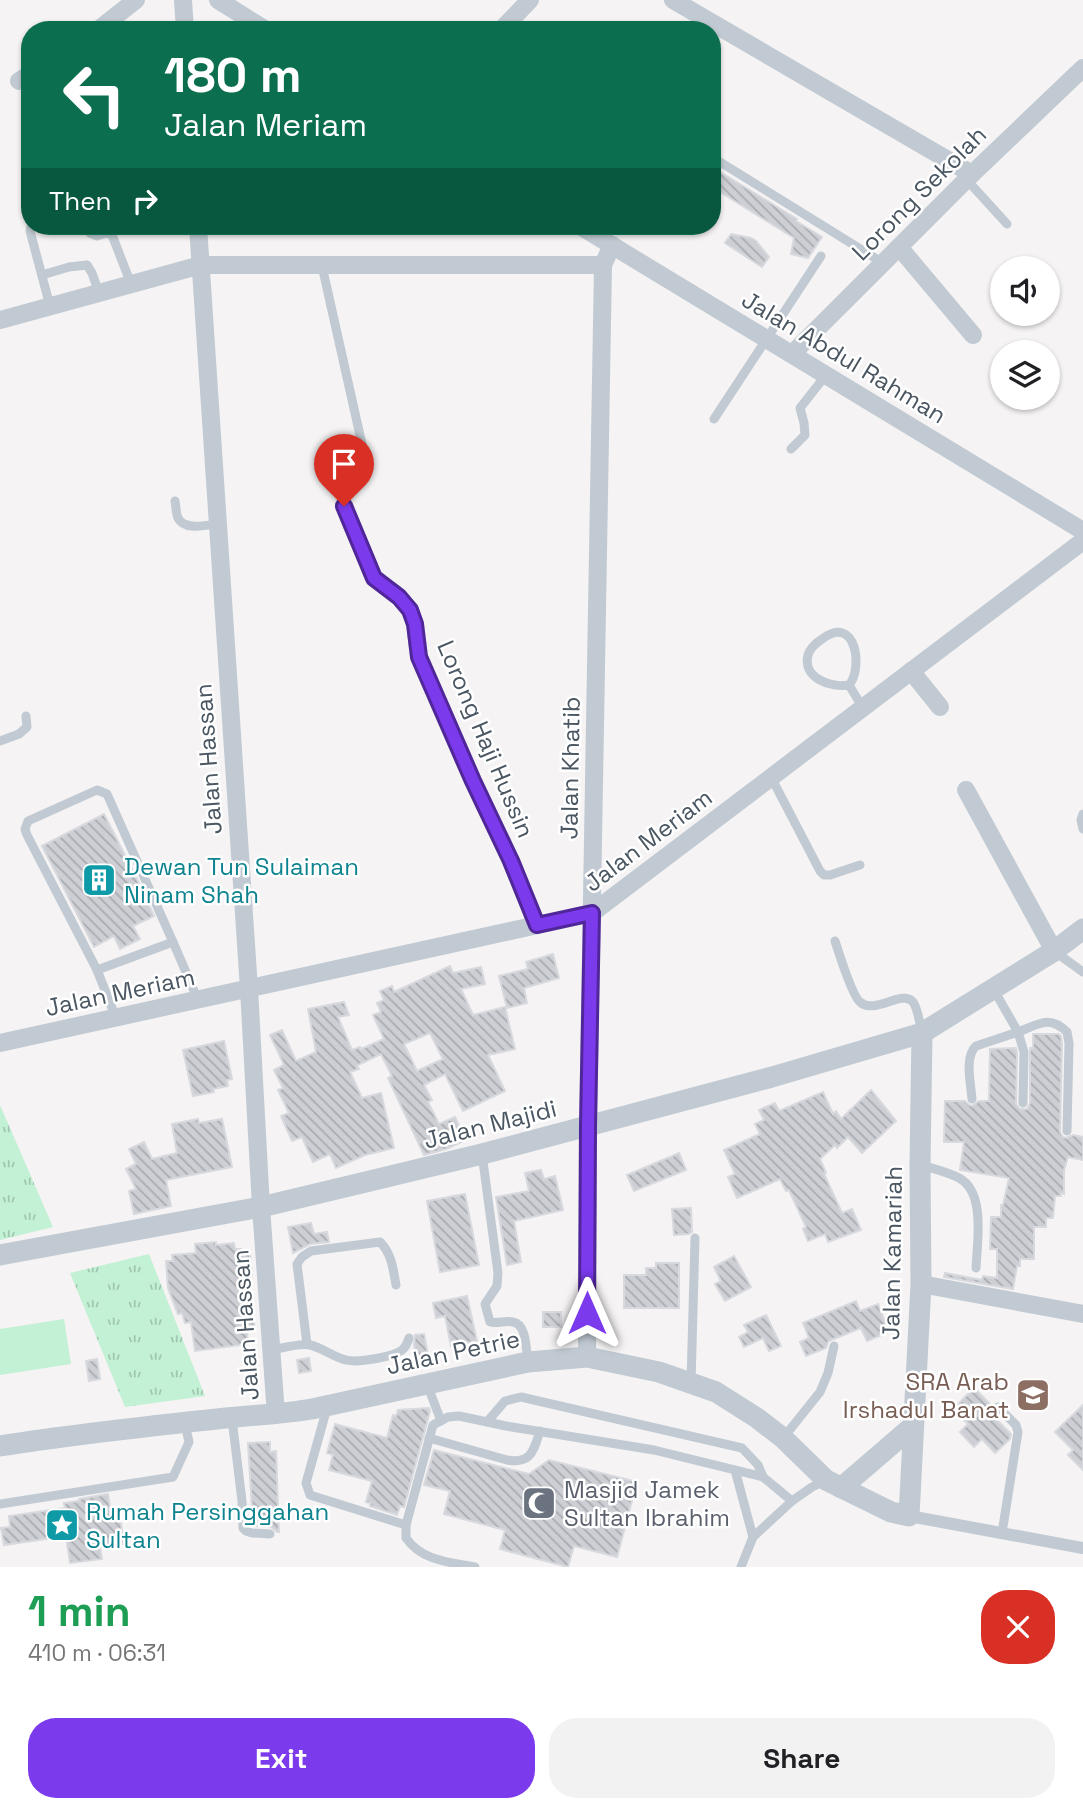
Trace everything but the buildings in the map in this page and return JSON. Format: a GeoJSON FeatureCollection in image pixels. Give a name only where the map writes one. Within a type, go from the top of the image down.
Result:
{"type":"FeatureCollection","features":[{"type":"Feature","properties":{"kind":"street"},"geometry":{"type":"LineString","coordinates":[[109,21],[136,0]]}},
{"type":"Feature","properties":{"kind":"street"},"geometry":{"type":"LineString","coordinates":[[183,0],[184,21]]}},
{"type":"Feature","properties":{"kind":"street"},"geometry":{"type":"LineString","coordinates":[[218,0],[252,21]]}},
{"type":"Feature","properties":{"kind":"street"},"geometry":{"type":"LineString","coordinates":[[510,21],[530,0]]}},
{"type":"Feature","properties":{"kind":"street"},"geometry":{"type":"LineString","coordinates":[[673,0],[708,21]]}},
{"type":"Feature","properties":{"kind":"street"},"geometry":{"type":"LineString","coordinates":[[721,29],[969,177]]}},
{"type":"Feature","properties":{"kind":"street","name":"Lorong Sekolah"},"geometry":{"type":"LineString","coordinates":[[792,354],[969,177],[1083,68]]}},
{"type":"Feature","properties":{"kind":"street","name":"Jalan Hassan"},"geometry":{"type":"LineString","coordinates":[[199,235],[276,1415]]}},
{"type":"Feature","properties":{"kind":"street"},"geometry":{"type":"LineString","coordinates":[[0,320],[201,265],[603,265],[608,237]]}},
{"type":"Feature","properties":{"kind":"street","name":"Jalan Abdul Rahman"},"geometry":{"type":"LineString","coordinates":[[608,237],[766,338],[1083,531]]}},
{"type":"Feature","properties":{"kind":"street"},"geometry":{"type":"LineString","coordinates":[[899,247],[973,335]]}},
{"type":"Feature","properties":{"kind":"street","name":"Jalan Khatib"},"geometry":{"type":"LineString","coordinates":[[587,1357],[588,1126],[603,265]]}},
{"type":"Feature","properties":{"kind":"street","name":"Lorong Haji Hussin"},"geometry":{"type":"LineString","coordinates":[[344,506],[374,578],[399,597],[410,610],[415,624],[419,657],[537,925]]}},
{"type":"Feature","properties":{"kind":"street","name":"Jalan Meriam"},"geometry":{"type":"LineString","coordinates":[[0,1043],[592,913],[1083,541]]}},
{"type":"Feature","properties":{"kind":"street"},"geometry":{"type":"LineString","coordinates":[[911,671],[940,707]]}},
{"type":"Feature","properties":{"kind":"street"},"geometry":{"type":"LineString","coordinates":[[966,790],[1054,951]]}},
{"type":"Feature","properties":{"kind":"street","name":"Jalan Majidi"},"geometry":{"type":"LineString","coordinates":[[0,1255],[261,1207],[482,1154],[772,1077],[922,1033],[1054,951],[1083,929]]}},
{"type":"Feature","properties":{"kind":"street","name":"Jalan Kamariah"},"geometry":{"type":"LineString","coordinates":[[909,1516],[921,1284],[922,1033]]}},
{"type":"Feature","properties":{"kind":"street"},"geometry":{"type":"LineString","coordinates":[[921,1284],[1083,1314]]}},
{"type":"Feature","properties":{"kind":"street","name":"Jalan Petrie"},"geometry":{"type":"LineString","coordinates":[[0,1446],[62,1436],[276,1415],[528,1362],[587,1357],[659,1373],[716,1392],[783,1438],[834,1484],[891,1512],[1083,1548]]}},
{"type":"Feature","properties":{"kind":"street"},"geometry":{"type":"LineString","coordinates":[[834,1484],[913,1426]]}},
{"type":"Feature","properties":{"kind":"lane"},"geometry":{"type":"LineString","coordinates":[[721,163],[883,263]]}},
{"type":"Feature","properties":{"kind":"lane"},"geometry":{"type":"LineString","coordinates":[[969,177],[1007,224]]}},
{"type":"Feature","properties":{"kind":"lane"},"geometry":{"type":"LineString","coordinates":[[31,235],[50,306]]}},
{"type":"Feature","properties":{"kind":"lane"},"geometry":{"type":"LineString","coordinates":[[112,235],[131,284]]}},
{"type":"Feature","properties":{"kind":"lane"},"geometry":{"type":"LineString","coordinates":[[714,419],[821,256]]}},
{"type":"Feature","properties":{"kind":"lane"},"geometry":{"type":"LineString","coordinates":[[42,275],[87,265],[99,293]]}},
{"type":"Feature","properties":{"kind":"lane"},"geometry":{"type":"LineString","coordinates":[[322,265],[368,471]]}},
{"type":"Feature","properties":{"kind":"lane"},"geometry":{"type":"LineString","coordinates":[[791,449],[804,435],[800,408],[826,375]]}},
{"type":"Feature","properties":{"kind":"lane"},"geometry":{"type":"LineString","coordinates":[[175,500],[179,519],[183,524],[218,524]]}},
{"type":"Feature","properties":{"kind":"lane"},"geometry":{"type":"LineString","coordinates":[[834,631],[846,633],[853,648],[855,674],[849,685],[827,684],[813,674],[808,666],[808,653],[811,648],[834,631]]}},
{"type":"Feature","properties":{"kind":"lane"},"geometry":{"type":"LineString","coordinates":[[849,685],[863,708]]}},
{"type":"Feature","properties":{"kind":"lane"},"geometry":{"type":"LineString","coordinates":[[0,741],[19,734],[27,727],[26,716]]}},
{"type":"Feature","properties":{"kind":"lane"},"geometry":{"type":"LineString","coordinates":[[771,777],[824,875],[860,865]]}},
{"type":"Feature","properties":{"kind":"lane"},"geometry":{"type":"LineString","coordinates":[[116,1018],[97,970],[25,829],[28,821],[97,790],[107,794],[198,1000]]}},
{"type":"Feature","properties":{"kind":"lane"},"geometry":{"type":"LineString","coordinates":[[1083,814],[1083,828]]}},
{"type":"Feature","properties":{"kind":"lane"},"geometry":{"type":"LineString","coordinates":[[835,941],[857,1000],[867,1007],[873,1007],[909,998],[914,1002],[922,1033]]}},
{"type":"Feature","properties":{"kind":"lane"},"geometry":{"type":"LineString","coordinates":[[97,970],[173,942]]}},
{"type":"Feature","properties":{"kind":"lane"},"geometry":{"type":"LineString","coordinates":[[1054,951],[1083,972]]}},
{"type":"Feature","properties":{"kind":"lane"},"geometry":{"type":"LineString","coordinates":[[993,989],[1018,1032],[1024,1052],[1023,1103]]}},
{"type":"Feature","properties":{"kind":"lane"},"geometry":{"type":"LineString","coordinates":[[972,1099],[971,1050],[1048,1021],[1055,1021],[1067,1032],[1069,1043],[1067,1131]]}},
{"type":"Feature","properties":{"kind":"lane"},"geometry":{"type":"LineString","coordinates":[[482,1154],[498,1273],[497,1286],[486,1300],[486,1308],[490,1322],[512,1321],[519,1324],[524,1332],[528,1362]]}},
{"type":"Feature","properties":{"kind":"lane"},"geometry":{"type":"LineString","coordinates":[[920,1165],[961,1178],[976,1199],[976,1268]]}},
{"type":"Feature","properties":{"kind":"lane"},"geometry":{"type":"LineString","coordinates":[[691,1383],[695,1238]]}},
{"type":"Feature","properties":{"kind":"lane"},"geometry":{"type":"LineString","coordinates":[[307,1344],[297,1264],[311,1251],[380,1242],[391,1258],[396,1285]]}},
{"type":"Feature","properties":{"kind":"lane"},"geometry":{"type":"LineString","coordinates":[[272,1350],[307,1344],[351,1361],[397,1353],[405,1348],[409,1338]]}},
{"type":"Feature","properties":{"kind":"lane"},"geometry":{"type":"LineString","coordinates":[[783,1438],[820,1392],[828,1373],[834,1346]]}},
{"type":"Feature","properties":{"kind":"lane"},"geometry":{"type":"LineString","coordinates":[[427,1384],[442,1421]]}},
{"type":"Feature","properties":{"kind":"lane"},"geometry":{"type":"LineString","coordinates":[[487,1422],[505,1401],[521,1397],[741,1448],[758,1465],[763,1478]]}},
{"type":"Feature","properties":{"kind":"lane"},"geometry":{"type":"LineString","coordinates":[[327,1406],[306,1483],[310,1494],[406,1525]]}},
{"type":"Feature","properties":{"kind":"lane"},"geometry":{"type":"LineString","coordinates":[[998,1407],[1016,1425],[1018,1432],[1002,1533]]}},
{"type":"Feature","properties":{"kind":"lane"},"geometry":{"type":"LineString","coordinates":[[475,1567],[428,1557],[406,1538],[406,1525],[433,1425],[448,1417],[459,1416],[654,1450],[763,1478],[792,1501]]}},
{"type":"Feature","properties":{"kind":"lane"},"geometry":{"type":"LineString","coordinates":[[232,1418],[243,1528],[252,1533],[270,1534]]}},
{"type":"Feature","properties":{"kind":"lane"},"geometry":{"type":"LineString","coordinates":[[0,1504],[173,1477],[189,1442],[184,1423]]}},
{"type":"Feature","properties":{"kind":"lane"},"geometry":{"type":"LineString","coordinates":[[429,1438],[518,1462],[534,1452],[540,1432]]}},
{"type":"Feature","properties":{"kind":"lane"},"geometry":{"type":"LineString","coordinates":[[735,1470],[752,1537]]}},
{"type":"Feature","properties":{"kind":"lane"},"geometry":{"type":"LineString","coordinates":[[741,1567],[752,1537],[792,1501],[811,1487],[834,1484]]}},
{"type":"Feature","properties":{"kind":"green space"},"geometry":{"type":"Polygon","coordinates":[[[0,1105],[53,1227],[0,1240],[0,1105]]]}},
{"type":"Feature","properties":{"kind":"green space"},"geometry":{"type":"Polygon","coordinates":[[[149,1254],[205,1396],[125,1407],[70,1273],[149,1254]]]}},
{"type":"Feature","properties":{"kind":"green space"},"geometry":{"type":"Polygon","coordinates":[[[64,1319],[71,1364],[0,1375],[0,1329],[64,1319]]]}},
{"type":"Feature","properties":{"kind":"place","name":"Dewan Tun Sulaiman Ninam Shah"},"geometry":{"type":"Point","coordinates":[99,880]}},
{"type":"Feature","properties":{"kind":"place","name":"SRA Arab Irshadul Banat"},"geometry":{"type":"Point","coordinates":[1033,1395]}},
{"type":"Feature","properties":{"kind":"place","name":"Masjid Jamek Sultan Ibrahim"},"geometry":{"type":"Point","coordinates":[539,1503]}},
{"type":"Feature","properties":{"kind":"place","name":"Rumah Persinggahan Sultan"},"geometry":{"type":"Point","coordinates":[62,1525]}},
{"type":"Feature","properties":{"kind":"route"},"geometry":{"type":"LineString","coordinates":[[344,506],[374,578],[399,597],[410,610],[415,624],[419,657],[537,925],[592,913],[587,1313]]}}]}
